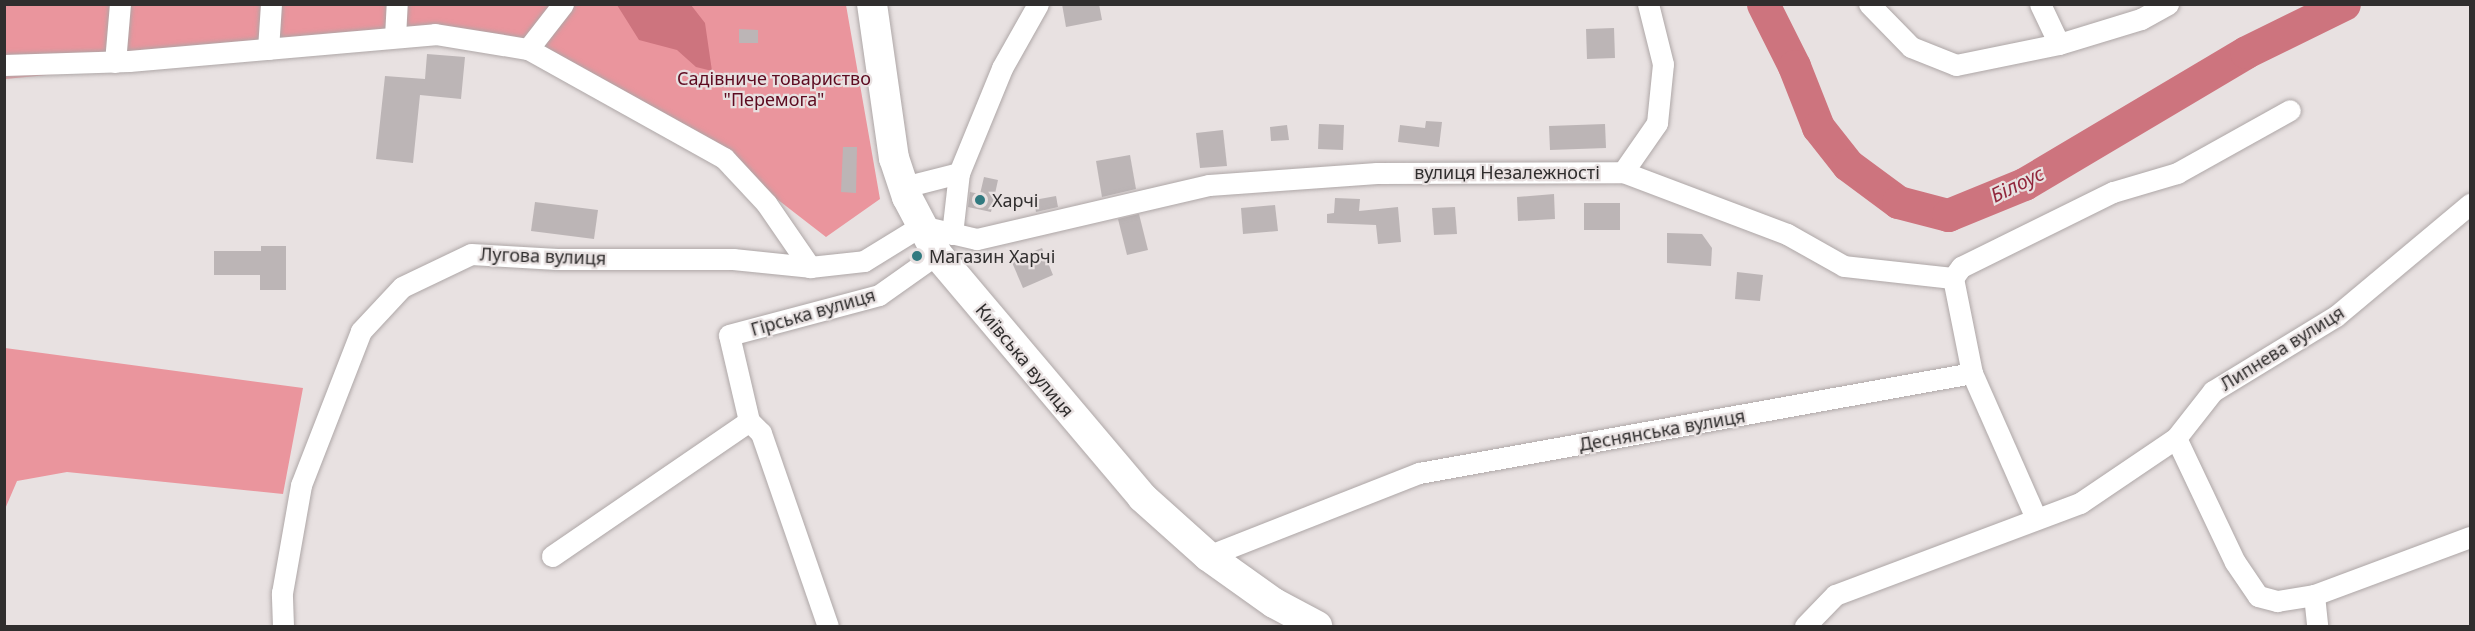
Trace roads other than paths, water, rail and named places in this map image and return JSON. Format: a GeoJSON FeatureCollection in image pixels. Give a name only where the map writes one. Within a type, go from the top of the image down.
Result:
{"type":"FeatureCollection","features":[{"type":"Feature","properties":{"kind":"main road","name":"Київська вулиця"},"geometry":{"type":"LineString","coordinates":[[872,4],[887,121],[904,187],[921,226],[944,244],[1142,497],[1208,556],[1274,603],[1317,627]]}},
{"type":"Feature","properties":{"kind":"street"},"geometry":{"type":"LineString","coordinates":[[115,62],[120,4]]}},
{"type":"Feature","properties":{"kind":"street"},"geometry":{"type":"LineString","coordinates":[[268,49],[271,4]]}},
{"type":"Feature","properties":{"kind":"street"},"geometry":{"type":"LineString","coordinates":[[395,38],[398,4]]}},
{"type":"Feature","properties":{"kind":"street"},"geometry":{"type":"LineString","coordinates":[[528,49],[562,4]]}},
{"type":"Feature","properties":{"kind":"street"},"geometry":{"type":"LineString","coordinates":[[944,244],[959,172],[1002,68],[1038,4]]}},
{"type":"Feature","properties":{"kind":"street"},"geometry":{"type":"LineString","coordinates":[[1623,172],[1656,123],[1663,64],[1648,4]]}},
{"type":"Feature","properties":{"kind":"street"},"geometry":{"type":"LineString","coordinates":[[1869,4],[1911,47],[1956,65],[2059,44],[2141,20],[2168,4]]}},
{"type":"Feature","properties":{"kind":"street"},"geometry":{"type":"LineString","coordinates":[[2040,4],[2059,44]]}},
{"type":"Feature","properties":{"kind":"street"},"geometry":{"type":"LineString","coordinates":[[4,65],[115,62],[435,34],[528,49],[724,158],[766,203],[810,267]]}},
{"type":"Feature","properties":{"kind":"street"},"geometry":{"type":"LineString","coordinates":[[2036,518],[1972,373],[1953,278],[1961,267],[2113,192],[2177,173],[2290,110]]}},
{"type":"Feature","properties":{"kind":"street"},"geometry":{"type":"LineString","coordinates":[[904,187],[959,172]]}},
{"type":"Feature","properties":{"kind":"street","name":"вулиця Незалежності"},"geometry":{"type":"LineString","coordinates":[[944,244],[976,239],[1209,185],[1377,173],[1623,172],[1787,234],[1844,266],[1953,278]]}},
{"type":"Feature","properties":{"kind":"street","name":"Липнева вулиця"},"geometry":{"type":"LineString","coordinates":[[1805,627],[1834,595],[2080,502],[2176,438],[2213,391],[2336,316],[2470,204]]}},
{"type":"Feature","properties":{"kind":"street","name":"Лугова вулиця"},"geometry":{"type":"LineString","coordinates":[[283,627],[282,593],[301,485],[361,331],[402,287],[471,254],[557,259],[733,259],[810,267],[864,261],[921,226]]}},
{"type":"Feature","properties":{"kind":"street","name":"Гірська вулиця"},"geometry":{"type":"LineString","coordinates":[[749,421],[729,335],[879,295],[944,244]]}},
{"type":"Feature","properties":{"kind":"street","name":"Деснянська вулиця"},"geometry":{"type":"LineString","coordinates":[[1208,556],[1419,473],[1972,373]]}},
{"type":"Feature","properties":{"kind":"street"},"geometry":{"type":"LineString","coordinates":[[552,556],[749,421],[761,433],[828,627]]}},
{"type":"Feature","properties":{"kind":"street"},"geometry":{"type":"LineString","coordinates":[[2176,438],[2235,562],[2258,596],[2277,601],[2314,595],[2470,537]]}},
{"type":"Feature","properties":{"kind":"street"},"geometry":{"type":"LineString","coordinates":[[2314,595],[2317,627]]}},
{"type":"Feature","properties":{"kind":"waterway","name":"Білоус"},"geometry":{"type":"LineString","coordinates":[[1763,4],[1794,66],[1818,127],[1848,165],[1898,202],[1948,215],[2024,184],[2246,52],[2344,4]]}},
{"type":"Feature","properties":{"kind":"place","name":"Харчі"},"geometry":{"type":"Point","coordinates":[980,200]}},
{"type":"Feature","properties":{"kind":"place","name":"Магазин Харчі"},"geometry":{"type":"Point","coordinates":[917,256]}},
{"type":"Feature","properties":{"kind":"park label","name":"Садівниче товариство \"Перемога\""},"geometry":{"type":"Point","coordinates":[774,89]}}]}
